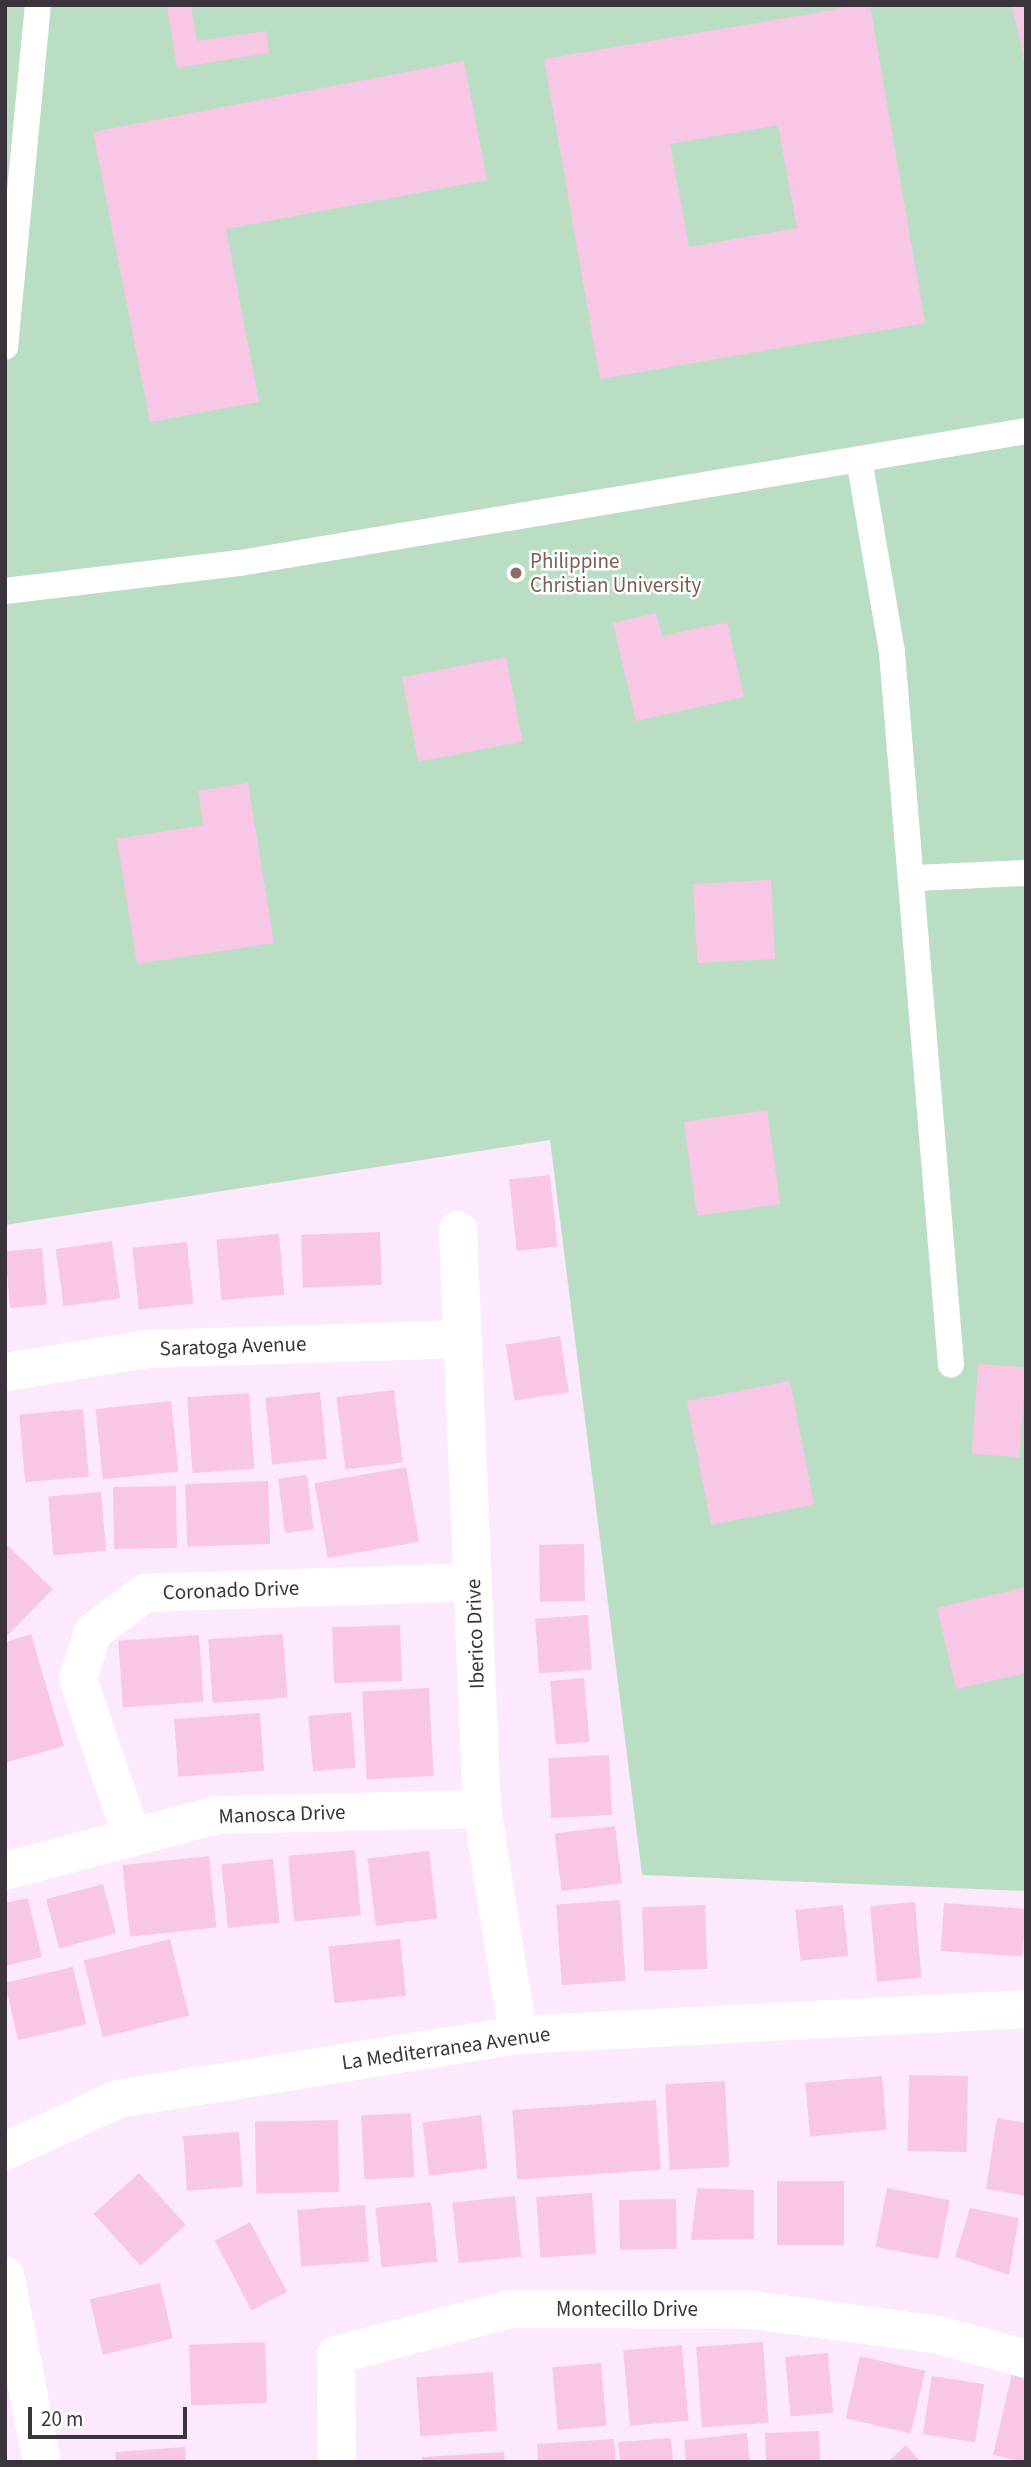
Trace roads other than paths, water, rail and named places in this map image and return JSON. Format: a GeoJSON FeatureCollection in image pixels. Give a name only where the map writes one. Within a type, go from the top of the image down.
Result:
{"type":"FeatureCollection","features":[{"type":"Feature","properties":{"kind":"street","name":"Iberico Drive"},"geometry":{"type":"LineString","coordinates":[[458,1230],[482,1809],[518,2035]]}},
{"type":"Feature","properties":{"kind":"street","name":"Saratoga Avenue"},"geometry":{"type":"LineString","coordinates":[[5,1372],[147,1349],[463,1339]]}},
{"type":"Feature","properties":{"kind":"street","name":"Coronado Drive"},"geometry":{"type":"LineString","coordinates":[[132,1837],[78,1679],[93,1632],[145,1593],[472,1582]]}},
{"type":"Feature","properties":{"kind":"street","name":"Manosca Drive"},"geometry":{"type":"LineString","coordinates":[[5,1871],[217,1815],[482,1809]]}},
{"type":"Feature","properties":{"kind":"street","name":"La Mediterranea Avenue"},"geometry":{"type":"LineString","coordinates":[[5,2151],[118,2099],[518,2035],[1026,2009]]}},
{"type":"Feature","properties":{"kind":"street"},"geometry":{"type":"LineString","coordinates":[[5,2276],[42,2462]]}},
{"type":"Feature","properties":{"kind":"street","name":"Montecillo Drive"},"geometry":{"type":"LineString","coordinates":[[337,2462],[336,2355],[510,2309],[752,2310],[939,2335],[1026,2359]]}},
{"type":"Feature","properties":{"kind":"lane"},"geometry":{"type":"LineString","coordinates":[[5,346],[38,5]]}},
{"type":"Feature","properties":{"kind":"lane"},"geometry":{"type":"LineString","coordinates":[[5,591],[240,563],[1026,431]]}},
{"type":"Feature","properties":{"kind":"lane"},"geometry":{"type":"LineString","coordinates":[[859,459],[892,653],[915,878],[920,1043],[951,1365]]}},
{"type":"Feature","properties":{"kind":"lane"},"geometry":{"type":"LineString","coordinates":[[915,878],[1026,873]]}},
{"type":"Feature","properties":{"kind":"place","name":"Philippine Christian University"},"geometry":{"type":"Point","coordinates":[516,573]}}]}
